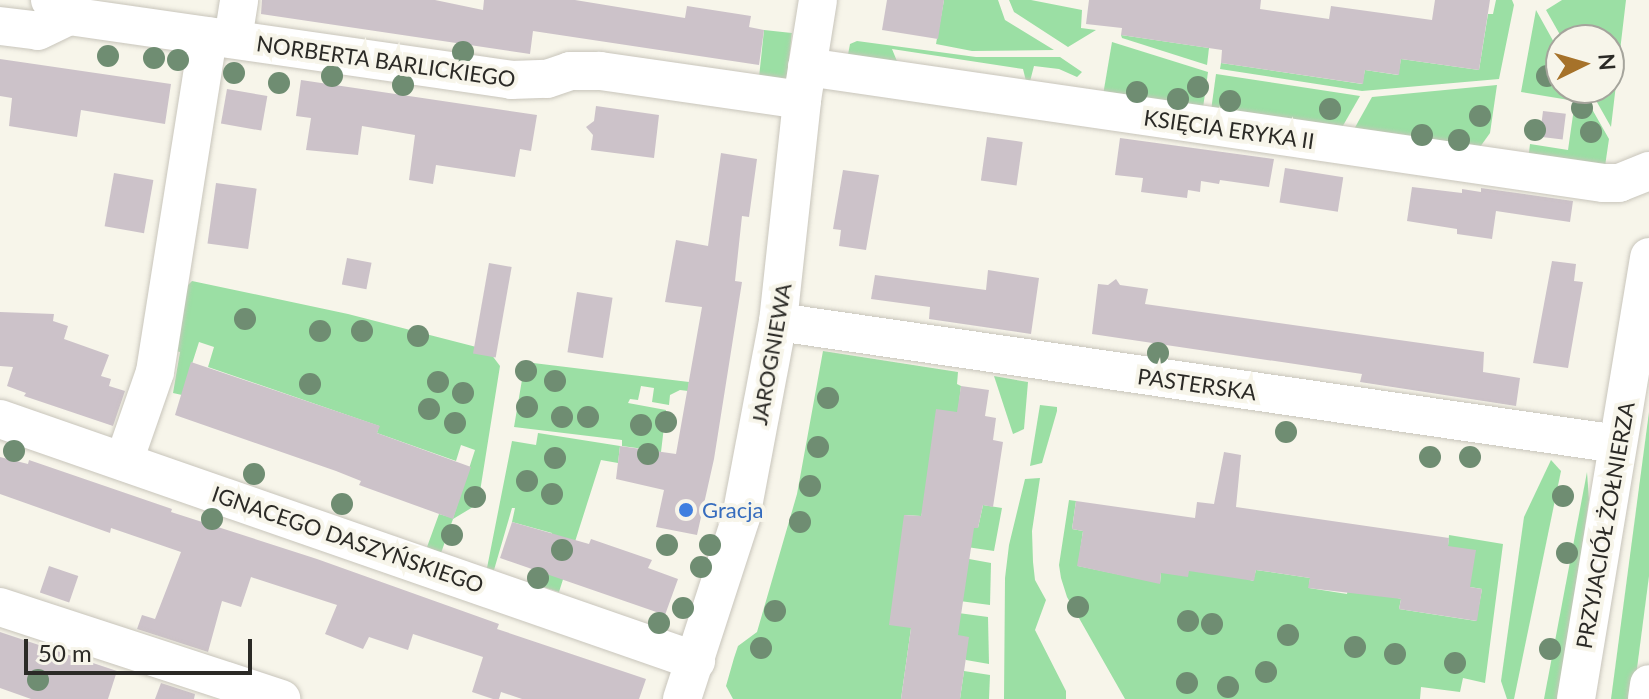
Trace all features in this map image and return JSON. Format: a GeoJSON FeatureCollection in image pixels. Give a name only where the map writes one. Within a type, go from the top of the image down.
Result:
{"type":"FeatureCollection","features":[{"type":"Feature","properties":{"kind":"street"},"geometry":{"type":"LineString","coordinates":[[124,461],[155,372],[220,38],[239,0]]}},
{"type":"Feature","properties":{"kind":"street","name":"JAROGNIEWA"},"geometry":{"type":"LineString","coordinates":[[682,699],[741,517],[778,322],[804,84],[818,0]]}},
{"type":"Feature","properties":{"kind":"street","name":"NORBERTA BARLICKIEGO"},"geometry":{"type":"LineString","coordinates":[[0,26],[38,31],[60,8],[220,38],[511,80],[547,79],[570,71],[600,71],[804,84]]}},
{"type":"Feature","properties":{"kind":"street","name":"KSIĘCIA ERYKA II"},"geometry":{"type":"LineString","coordinates":[[804,84],[1603,183],[1619,183],[1649,171]]}},
{"type":"Feature","properties":{"kind":"street","name":"PRZYJACIÓŁ ŻOŁNIERZA"},"geometry":{"type":"LineString","coordinates":[[1576,699],[1617,444],[1633,370],[1649,257]]}},
{"type":"Feature","properties":{"kind":"street","name":"PASTERSKA"},"geometry":{"type":"LineString","coordinates":[[778,322],[1617,444]]}},
{"type":"Feature","properties":{"kind":"street","name":"IGNACEGO DASZYŃSKIEGO"},"geometry":{"type":"LineString","coordinates":[[0,419],[696,661]]}},
{"type":"Feature","properties":{"kind":"street"},"geometry":{"type":"LineString","coordinates":[[0,607],[281,699]]}},
{"type":"Feature","properties":{"kind":"street"},"geometry":{"type":"LineString","coordinates":[[1647,699],[1649,684]]}},
{"type":"Feature","properties":{"kind":"green space"},"geometry":{"type":"Polygon","coordinates":[[[944,0],[998,0],[1005,20],[1054,50],[972,51],[936,44],[944,0]]]}},
{"type":"Feature","properties":{"kind":"green space"},"geometry":{"type":"Polygon","coordinates":[[[1009,0],[1031,0],[1082,10],[1081,28],[1096,30],[1068,47],[1014,12],[1009,0]]]}},
{"type":"Feature","properties":{"kind":"green space"},"geometry":{"type":"Polygon","coordinates":[[[1496,0],[1512,0],[1514,5],[1499,79],[1362,91],[1220,69],[1221,63],[1362,84],[1365,70],[1398,75],[1401,59],[1479,70],[1488,14],[1493,14],[1496,0]]]}},
{"type":"Feature","properties":{"kind":"green space"},"geometry":{"type":"Polygon","coordinates":[[[1562,0],[1626,0],[1623,24],[1554,24],[1546,10],[1562,0]]]}},
{"type":"Feature","properties":{"kind":"green space"},"geometry":{"type":"Polygon","coordinates":[[[1536,10],[1545,26],[1545,96],[1521,92],[1536,10]]]}},
{"type":"Feature","properties":{"kind":"green space"},"geometry":{"type":"Polygon","coordinates":[[[764,30],[792,33],[787,80],[759,77],[764,30]]]}},
{"type":"Feature","properties":{"kind":"green space"},"geometry":{"type":"Polygon","coordinates":[[[1121,35],[1209,48],[1207,65],[1122,38],[1121,35]]]}},
{"type":"Feature","properties":{"kind":"green space"},"geometry":{"type":"Polygon","coordinates":[[[857,41],[976,57],[1060,57],[1082,72],[1077,77],[1059,69],[1034,66],[1028,89],[1023,69],[892,49],[901,71],[847,60],[850,44],[857,41]]]}},
{"type":"Feature","properties":{"kind":"green space"},"geometry":{"type":"Polygon","coordinates":[[[1112,42],[1208,72],[1202,115],[1102,101],[1112,42]]]}},
{"type":"Feature","properties":{"kind":"green space"},"geometry":{"type":"Polygon","coordinates":[[[1216,74],[1360,96],[1337,136],[1210,118],[1216,74]]]}},
{"type":"Feature","properties":{"kind":"green space"},"geometry":{"type":"Polygon","coordinates":[[[1497,85],[1490,133],[1480,147],[1353,131],[1372,97],[1497,85]]]}},
{"type":"Feature","properties":{"kind":"green space"},"geometry":{"type":"Polygon","coordinates":[[[1575,104],[1589,104],[1609,139],[1604,173],[1528,161],[1530,144],[1568,150],[1575,104]]]}},
{"type":"Feature","properties":{"kind":"green space"},"geometry":{"type":"Polygon","coordinates":[[[1598,104],[1614,104],[1611,127],[1598,104]]]}},
{"type":"Feature","properties":{"kind":"green space"},"geometry":{"type":"Polygon","coordinates":[[[192,281],[348,314],[488,350],[500,366],[478,504],[453,519],[441,553],[427,547],[439,514],[453,518],[475,450],[461,445],[456,461],[377,433],[379,426],[208,367],[214,347],[199,342],[182,395],[173,393],[180,352],[171,350],[180,293],[192,281]]]}},
{"type":"Feature","properties":{"kind":"green space"},"geometry":{"type":"Polygon","coordinates":[[[823,351],[958,372],[957,384],[961,386],[958,412],[921,516],[904,515],[911,628],[901,699],[733,699],[726,686],[734,658],[738,646],[757,632],[797,494],[823,351]]]}},
{"type":"Feature","properties":{"kind":"green space"},"geometry":{"type":"Polygon","coordinates":[[[525,362],[689,382],[688,391],[680,390],[670,395],[669,405],[652,402],[654,388],[641,386],[638,400],[630,399],[628,403],[666,410],[661,452],[669,457],[642,465],[644,449],[622,446],[622,440],[514,427],[525,362]]]}},
{"type":"Feature","properties":{"kind":"green space"},"geometry":{"type":"Polygon","coordinates":[[[994,376],[1028,382],[1024,429],[1013,434],[994,376]]]}},
{"type":"Feature","properties":{"kind":"green space"},"geometry":{"type":"Polygon","coordinates":[[[1040,405],[1057,407],[1057,411],[1042,463],[1030,466],[1040,405]]]}},
{"type":"Feature","properties":{"kind":"green space"},"geometry":{"type":"Polygon","coordinates":[[[1649,412],[1649,576],[1633,699],[1611,699],[1649,412]]]}},
{"type":"Feature","properties":{"kind":"green space"},"geometry":{"type":"Polygon","coordinates":[[[538,433],[620,446],[618,463],[601,460],[559,592],[531,583],[536,569],[541,570],[552,533],[512,522],[515,508],[512,508],[494,570],[487,568],[512,441],[536,445],[538,433]]]}},
{"type":"Feature","properties":{"kind":"green space"},"geometry":{"type":"Polygon","coordinates":[[[1551,460],[1561,471],[1514,699],[1507,699],[1501,681],[1524,517],[1551,460]]]}},
{"type":"Feature","properties":{"kind":"green space"},"geometry":{"type":"Polygon","coordinates":[[[1587,472],[1589,500],[1565,664],[1558,699],[1544,699],[1587,472]]]}},
{"type":"Feature","properties":{"kind":"green space"},"geometry":{"type":"Polygon","coordinates":[[[1040,478],[1032,531],[1033,562],[1035,580],[1046,600],[1035,630],[1066,691],[1066,699],[1004,699],[1005,578],[1009,545],[1025,479],[1040,478]]]}},
{"type":"Feature","properties":{"kind":"green space"},"geometry":{"type":"Polygon","coordinates":[[[1069,500],[1076,501],[1072,529],[1083,531],[1078,566],[1160,583],[1161,573],[1191,560],[1253,581],[1256,570],[1310,578],[1309,588],[1347,594],[1349,583],[1401,599],[1399,609],[1476,621],[1482,589],[1470,587],[1448,546],[1449,535],[1503,544],[1485,683],[1463,678],[1460,692],[1421,687],[1420,699],[1125,699],[1067,597],[1061,578],[1059,565],[1069,500]]]}},
{"type":"Feature","properties":{"kind":"green space"},"geometry":{"type":"Polygon","coordinates":[[[983,505],[1002,508],[994,551],[960,546],[963,526],[978,528],[983,505]]]}},
{"type":"Feature","properties":{"kind":"green space"},"geometry":{"type":"Polygon","coordinates":[[[958,557],[991,563],[990,605],[952,600],[958,557]]]}},
{"type":"Feature","properties":{"kind":"green space"},"geometry":{"type":"Polygon","coordinates":[[[951,612],[988,617],[989,664],[966,660],[947,634],[951,612]]]}},
{"type":"Feature","properties":{"kind":"green space"},"geometry":{"type":"Polygon","coordinates":[[[964,671],[990,675],[989,699],[960,699],[964,671]]]}},
{"type":"Feature","properties":{"kind":"building"},"geometry":{"type":"Polygon","coordinates":[[[262,0],[435,0],[483,10],[484,0],[575,0],[685,18],[687,6],[751,16],[749,27],[764,30],[759,65],[533,31],[530,54],[261,14],[262,0]]]}},
{"type":"Feature","properties":{"kind":"building"},"geometry":{"type":"Polygon","coordinates":[[[887,0],[944,0],[938,39],[882,30],[887,0]]]}},
{"type":"Feature","properties":{"kind":"building"},"geometry":{"type":"Polygon","coordinates":[[[1089,0],[1261,0],[1260,9],[1329,19],[1331,6],[1432,20],[1435,0],[1490,0],[1479,70],[1401,59],[1399,75],[1365,70],[1363,84],[1221,63],[1222,50],[1121,35],[1122,28],[1086,24],[1089,0]]]}},
{"type":"Feature","properties":{"kind":"building"},"geometry":{"type":"Polygon","coordinates":[[[0,59],[171,84],[165,124],[81,110],[77,137],[9,126],[12,98],[0,96],[0,59]]]}},
{"type":"Feature","properties":{"kind":"building"},"geometry":{"type":"Polygon","coordinates":[[[301,80],[537,115],[531,151],[520,149],[515,177],[436,165],[433,184],[409,180],[415,135],[362,126],[358,155],[306,150],[311,118],[296,116],[301,80]]]}},
{"type":"Feature","properties":{"kind":"building"},"geometry":{"type":"Polygon","coordinates":[[[227,89],[267,96],[261,131],[221,123],[227,89]]]}},
{"type":"Feature","properties":{"kind":"building"},"geometry":{"type":"Polygon","coordinates":[[[596,106],[659,115],[654,158],[591,150],[593,135],[586,127],[594,121],[596,106]]]}},
{"type":"Feature","properties":{"kind":"building"},"geometry":{"type":"Polygon","coordinates":[[[1543,111],[1566,114],[1563,140],[1540,137],[1543,111]]]}},
{"type":"Feature","properties":{"kind":"building"},"geometry":{"type":"Polygon","coordinates":[[[987,137],[1023,142],[1017,186],[981,181],[987,137]]]}},
{"type":"Feature","properties":{"kind":"building"},"geometry":{"type":"Polygon","coordinates":[[[1120,138],[1274,159],[1269,187],[1220,180],[1219,184],[1201,181],[1200,192],[1188,190],[1187,198],[1141,192],[1143,178],[1115,175],[1120,138]]]}},
{"type":"Feature","properties":{"kind":"building"},"geometry":{"type":"Polygon","coordinates":[[[721,153],[757,159],[749,217],[742,216],[735,281],[742,282],[714,459],[697,535],[656,527],[664,490],[616,479],[620,446],[676,454],[702,307],[665,302],[676,240],[708,246],[721,153]]]}},
{"type":"Feature","properties":{"kind":"building"},"geometry":{"type":"Polygon","coordinates":[[[1285,168],[1343,177],[1338,212],[1280,203],[1285,168]]]}},
{"type":"Feature","properties":{"kind":"building"},"geometry":{"type":"Polygon","coordinates":[[[843,170],[879,175],[866,250],[839,246],[841,230],[833,229],[843,170]]]}},
{"type":"Feature","properties":{"kind":"building"},"geometry":{"type":"Polygon","coordinates":[[[114,173],[153,180],[144,233],[105,226],[114,173]]]}},
{"type":"Feature","properties":{"kind":"building"},"geometry":{"type":"Polygon","coordinates":[[[216,183],[257,189],[248,249],[208,243],[216,183]]]}},
{"type":"Feature","properties":{"kind":"building"},"geometry":{"type":"Polygon","coordinates":[[[1412,187],[1462,193],[1462,189],[1481,192],[1481,188],[1573,201],[1570,222],[1496,211],[1492,239],[1457,234],[1457,229],[1407,221],[1412,187]]]}},
{"type":"Feature","properties":{"kind":"building"},"geometry":{"type":"Polygon","coordinates":[[[347,258],[372,263],[366,289],[342,285],[347,258]]]}},
{"type":"Feature","properties":{"kind":"building"},"geometry":{"type":"Polygon","coordinates":[[[1552,261],[1576,264],[1574,281],[1583,282],[1568,368],[1533,363],[1552,261]]]}},
{"type":"Feature","properties":{"kind":"building"},"geometry":{"type":"Polygon","coordinates":[[[489,263],[512,267],[496,358],[473,354],[489,263]]]}},
{"type":"Feature","properties":{"kind":"building"},"geometry":{"type":"Polygon","coordinates":[[[988,270],[1039,278],[1031,334],[929,319],[930,307],[871,299],[875,275],[986,290],[988,270]]]}},
{"type":"Feature","properties":{"kind":"building"},"geometry":{"type":"Polygon","coordinates":[[[1116,279],[1120,285],[1148,289],[1145,304],[1484,352],[1483,372],[1520,378],[1516,406],[1360,382],[1362,374],[1092,334],[1098,284],[1108,285],[1116,279]]]}},
{"type":"Feature","properties":{"kind":"building"},"geometry":{"type":"Polygon","coordinates":[[[577,292],[613,298],[603,358],[567,352],[577,292]]]}},
{"type":"Feature","properties":{"kind":"building"},"geometry":{"type":"Polygon","coordinates":[[[0,312],[54,314],[53,321],[68,326],[64,339],[109,355],[101,376],[111,379],[109,386],[125,391],[113,426],[24,396],[26,393],[7,386],[13,367],[0,366],[0,312]]]}},
{"type":"Feature","properties":{"kind":"building"},"geometry":{"type":"Polygon","coordinates":[[[191,362],[380,426],[377,433],[471,467],[453,519],[359,485],[361,481],[336,471],[175,415],[191,362]]]}},
{"type":"Feature","properties":{"kind":"building"},"geometry":{"type":"Polygon","coordinates":[[[961,386],[989,390],[985,416],[996,418],[993,440],[1003,442],[993,507],[983,505],[978,528],[974,528],[958,635],[969,637],[960,699],[901,699],[911,628],[889,625],[904,515],[921,516],[936,409],[957,412],[961,386]]]}},
{"type":"Feature","properties":{"kind":"building"},"geometry":{"type":"Polygon","coordinates":[[[1224,452],[1241,455],[1236,507],[1449,538],[1448,546],[1476,550],[1470,587],[1482,589],[1477,621],[1399,609],[1401,599],[1308,588],[1310,578],[1256,570],[1254,581],[1189,571],[1188,577],[1161,573],[1160,584],[1077,566],[1083,531],[1072,529],[1076,501],[1195,518],[1197,502],[1214,504],[1224,452]]]}},
{"type":"Feature","properties":{"kind":"building"},"geometry":{"type":"Polygon","coordinates":[[[0,457],[28,464],[29,460],[172,509],[171,512],[317,559],[499,624],[497,629],[646,679],[639,699],[522,699],[501,692],[499,699],[493,699],[472,692],[483,657],[413,634],[408,650],[369,637],[363,649],[325,634],[337,605],[251,577],[241,607],[222,601],[208,652],[137,629],[142,615],[155,619],[181,552],[111,528],[110,533],[0,494],[0,457]]]}},
{"type":"Feature","properties":{"kind":"building"},"geometry":{"type":"Polygon","coordinates":[[[512,522],[589,544],[591,539],[652,560],[648,568],[678,579],[665,615],[500,558],[512,522]]]}},
{"type":"Feature","properties":{"kind":"building"},"geometry":{"type":"Polygon","coordinates":[[[49,566],[78,576],[69,603],[40,592],[49,566]]]}},
{"type":"Feature","properties":{"kind":"building"},"geometry":{"type":"Polygon","coordinates":[[[0,632],[117,671],[108,699],[31,699],[0,688],[0,632]]]}},
{"type":"Feature","properties":{"kind":"building"},"geometry":{"type":"Polygon","coordinates":[[[161,683],[195,694],[194,699],[155,699],[161,683]]]}},
{"type":"Feature","properties":{"kind":"place","name":"Gracja"},"geometry":{"type":"Point","coordinates":[686,510]}}]}
